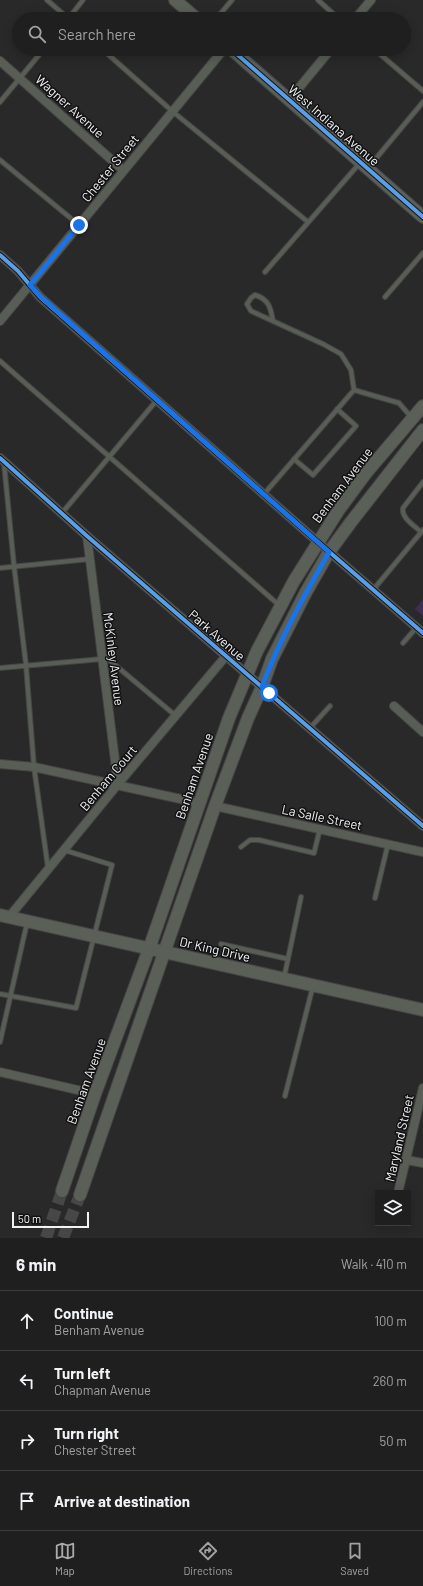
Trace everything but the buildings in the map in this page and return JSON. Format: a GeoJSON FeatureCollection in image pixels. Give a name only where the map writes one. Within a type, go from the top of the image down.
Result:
{"type":"FeatureCollection","features":[{"type":"Feature","properties":{"kind":"main road"},"geometry":{"type":"LineString","coordinates":[[175,0],[189,12]]}},
{"type":"Feature","properties":{"kind":"main road","name":"West Indiana Avenue"},"geometry":{"type":"LineString","coordinates":[[239,56],[423,216]]}},
{"type":"Feature","properties":{"kind":"main road","name":"Benham Avenue"},"geometry":{"type":"LineString","coordinates":[[62,1191],[150,949],[229,718],[247,674],[280,606],[318,542],[362,480],[423,406]]}},
{"type":"Feature","properties":{"kind":"main road"},"geometry":{"type":"LineString","coordinates":[[80,1195],[216,806],[248,718],[262,687],[272,659],[329,552],[423,429]]}},
{"type":"Feature","properties":{"kind":"main road","name":"Dr King Drive"},"geometry":{"type":"LineString","coordinates":[[5,916],[423,1010]]}},
{"type":"Feature","properties":{"kind":"street"},"geometry":{"type":"LineString","coordinates":[[361,12],[371,0]]}},
{"type":"Feature","properties":{"kind":"street","name":"Chester Street"},"geometry":{"type":"LineString","coordinates":[[0,321],[218,56]]}},
{"type":"Feature","properties":{"kind":"street"},"geometry":{"type":"LineString","coordinates":[[289,100],[325,56]]}},
{"type":"Feature","properties":{"kind":"street","name":"Wagner Avenue"},"geometry":{"type":"LineString","coordinates":[[0,61],[123,170]]}},
{"type":"Feature","properties":{"kind":"street"},"geometry":{"type":"LineString","coordinates":[[0,255],[18,271],[40,296],[156,400],[423,633]]}},
{"type":"Feature","properties":{"kind":"street"},"geometry":{"type":"LineString","coordinates":[[412,418],[423,429]]}},
{"type":"Feature","properties":{"kind":"street","name":"Park Avenue"},"geometry":{"type":"LineString","coordinates":[[2,459],[87,536],[423,826]]}},
{"type":"Feature","properties":{"kind":"street","name":"McKinley Avenue"},"geometry":{"type":"LineString","coordinates":[[87,536],[118,784]]}},
{"type":"Feature","properties":{"kind":"street","name":"Benham Court"},"geometry":{"type":"LineString","coordinates":[[5,916],[49,869],[118,784],[226,656]]}},
{"type":"Feature","properties":{"kind":"street"},"geometry":{"type":"LineString","coordinates":[[394,706],[423,732]]}},
{"type":"Feature","properties":{"kind":"street"},"geometry":{"type":"LineString","coordinates":[[0,764],[34,767],[118,784],[199,803]]}},
{"type":"Feature","properties":{"kind":"street","name":"La Salle Street"},"geometry":{"type":"LineString","coordinates":[[216,806],[423,852]]}},
{"type":"Feature","properties":{"kind":"street"},"geometry":{"type":"LineString","coordinates":[[0,1072],[96,1094]]}},
{"type":"Feature","properties":{"kind":"street","name":"Maryland Street"},"geometry":{"type":"LineString","coordinates":[[399,1190],[423,1088]]}},
{"type":"Feature","properties":{"kind":"street"},"geometry":{"type":"LineString","coordinates":[[407,1160],[423,1163]]}},
{"type":"Feature","properties":{"kind":"lane"},"geometry":{"type":"LineString","coordinates":[[47,0],[61,12]]}},
{"type":"Feature","properties":{"kind":"lane"},"geometry":{"type":"LineString","coordinates":[[74,12],[83,0]]}},
{"type":"Feature","properties":{"kind":"lane"},"geometry":{"type":"LineString","coordinates":[[222,12],[232,0]]}},
{"type":"Feature","properties":{"kind":"lane"},"geometry":{"type":"LineString","coordinates":[[318,0],[331,12]]}},
{"type":"Feature","properties":{"kind":"lane"},"geometry":{"type":"LineString","coordinates":[[0,102],[38,56]]}},
{"type":"Feature","properties":{"kind":"lane"},"geometry":{"type":"LineString","coordinates":[[110,56],[172,111],[308,222]]}},
{"type":"Feature","properties":{"kind":"lane"},"geometry":{"type":"LineString","coordinates":[[382,56],[423,91]]}},
{"type":"Feature","properties":{"kind":"lane"},"geometry":{"type":"LineString","coordinates":[[265,272],[308,222],[423,102]]}},
{"type":"Feature","properties":{"kind":"lane"},"geometry":{"type":"LineString","coordinates":[[0,160],[79,225]]}},
{"type":"Feature","properties":{"kind":"lane"},"geometry":{"type":"LineString","coordinates":[[385,297],[423,253]]}},
{"type":"Feature","properties":{"kind":"lane"},"geometry":{"type":"LineString","coordinates":[[263,494],[354,390],[351,370],[341,354],[323,344],[251,311],[248,304],[251,298],[255,295],[262,297],[270,306],[273,321]]}},
{"type":"Feature","properties":{"kind":"lane"},"geometry":{"type":"LineString","coordinates":[[0,361],[280,606]]}},
{"type":"Feature","properties":{"kind":"lane"},"geometry":{"type":"LineString","coordinates":[[354,390],[399,403],[412,418]]}},
{"type":"Feature","properties":{"kind":"lane"},"geometry":{"type":"LineString","coordinates":[[62,514],[156,400]]}},
{"type":"Feature","properties":{"kind":"lane"},"geometry":{"type":"LineString","coordinates":[[294,459],[313,475],[356,426],[337,410]]}},
{"type":"Feature","properties":{"kind":"lane"},"geometry":{"type":"LineString","coordinates":[[2,459],[26,665],[34,767],[49,869]]}},
{"type":"Feature","properties":{"kind":"lane"},"geometry":{"type":"LineString","coordinates":[[374,590],[422,531],[404,516],[402,512],[403,508],[423,482]]}},
{"type":"Feature","properties":{"kind":"lane"},"geometry":{"type":"LineString","coordinates":[[0,568],[90,559]]}},
{"type":"Feature","properties":{"kind":"lane"},"geometry":{"type":"LineString","coordinates":[[403,643],[416,627]]}},
{"type":"Feature","properties":{"kind":"lane"},"geometry":{"type":"LineString","coordinates":[[0,668],[102,656],[176,716]]}},
{"type":"Feature","properties":{"kind":"lane"},"geometry":{"type":"LineString","coordinates":[[310,728],[330,706]]}},
{"type":"Feature","properties":{"kind":"lane"},"geometry":{"type":"LineString","coordinates":[[241,847],[250,840],[260,840],[314,853],[320,829]]}},
{"type":"Feature","properties":{"kind":"lane"},"geometry":{"type":"LineString","coordinates":[[375,898],[388,844]]}},
{"type":"Feature","properties":{"kind":"lane"},"geometry":{"type":"LineString","coordinates":[[0,994],[76,1008],[112,865],[64,850]]}},
{"type":"Feature","properties":{"kind":"lane"},"geometry":{"type":"LineString","coordinates":[[284,979],[301,896]]}},
{"type":"Feature","properties":{"kind":"lane"},"geometry":{"type":"LineString","coordinates":[[0,1042],[27,921]]}},
{"type":"Feature","properties":{"kind":"lane"},"geometry":{"type":"LineString","coordinates":[[222,944],[288,959]]}},
{"type":"Feature","properties":{"kind":"lane"},"geometry":{"type":"LineString","coordinates":[[285,1096],[313,986]]}},
{"type":"Feature","properties":{"kind":"shaded area"},"geometry":{"type":"Polygon","coordinates":[[[423,599],[423,616],[415,609],[423,599]]]}},
{"type":"Feature","properties":{"kind":"tunnel"},"geometry":{"type":"LineString","coordinates":[[46,1238],[62,1191]]}},
{"type":"Feature","properties":{"kind":"tunnel"},"geometry":{"type":"LineString","coordinates":[[63,1238],[80,1195]]}},
{"type":"Feature","properties":{"kind":"cycle path"},"geometry":{"type":"LineString","coordinates":[[239,56],[423,217]]}},
{"type":"Feature","properties":{"kind":"cycle path"},"geometry":{"type":"LineString","coordinates":[[0,255],[18,271],[40,297],[423,633]]}},
{"type":"Feature","properties":{"kind":"cycle path"},"geometry":{"type":"LineString","coordinates":[[0,458],[87,536],[423,826]]}},
{"type":"Feature","properties":{"kind":"route"},"geometry":{"type":"LineString","coordinates":[[79,225],[30,285],[40,296],[156,400],[329,552],[306,592],[272,659],[262,687],[269,693]]}}]}
